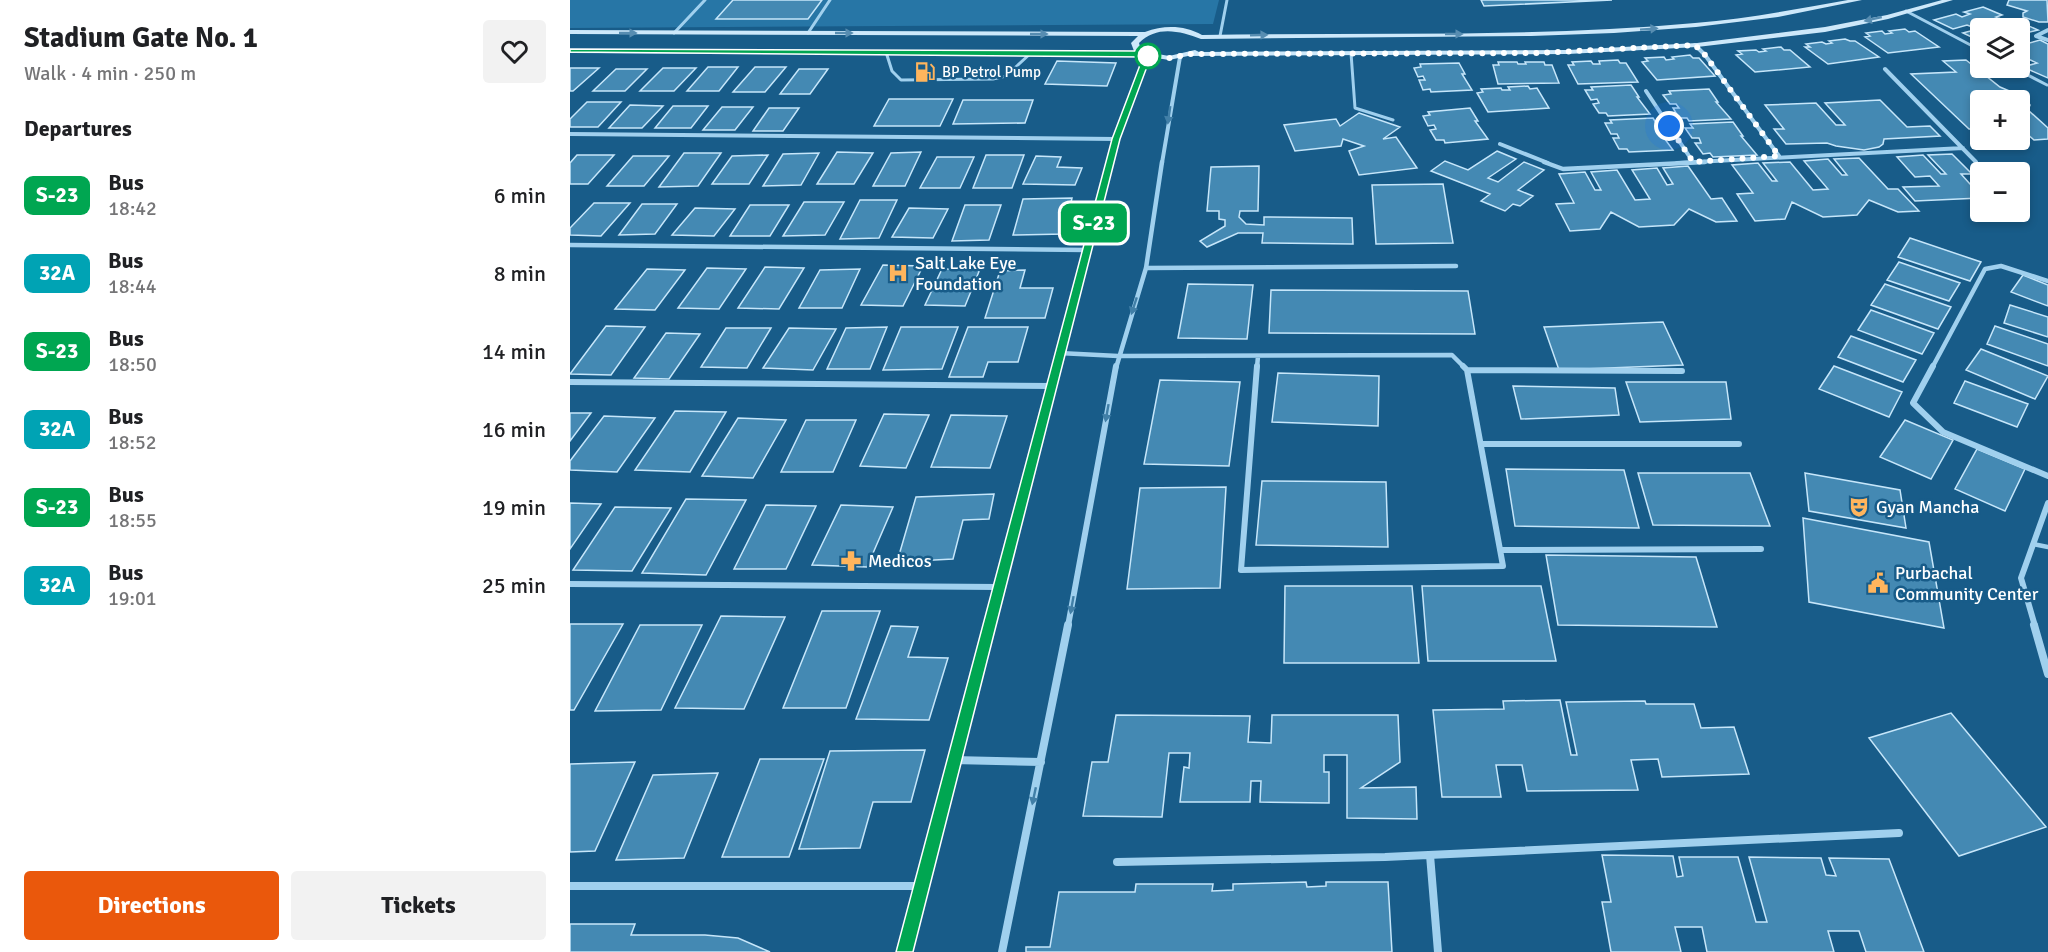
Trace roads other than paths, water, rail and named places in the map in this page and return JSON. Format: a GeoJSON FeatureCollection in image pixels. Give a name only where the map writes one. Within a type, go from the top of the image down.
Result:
{"type":"FeatureCollection","features":[{"type":"Feature","properties":{"kind":"main road"},"geometry":{"type":"LineString","coordinates":[[570,51],[730,42],[808,33],[1146,34],[1176,29],[1186,30],[1201,37],[1578,34],[1753,19],[1859,0]]}},
{"type":"Feature","properties":{"kind":"main road"},"geometry":{"type":"LineString","coordinates":[[570,32],[674,33],[730,42],[886,52],[1138,53],[1148,56],[1180,57],[1190,54],[1587,51],[1695,45],[1818,30],[1950,0]]}},
{"type":"Feature","properties":{"kind":"main road"},"geometry":{"type":"LineString","coordinates":[[1138,53],[1135,43],[1146,34]]}},
{"type":"Feature","properties":{"kind":"main road"},"geometry":{"type":"LineString","coordinates":[[1578,34],[1587,51]]}},
{"type":"Feature","properties":{"kind":"main road"},"geometry":{"type":"LineString","coordinates":[[1190,54],[1202,46],[1201,37]]}},
{"type":"Feature","properties":{"kind":"street"},"geometry":{"type":"LineString","coordinates":[[2048,30],[2036,36],[2048,40]]}},
{"type":"Feature","properties":{"kind":"street"},"geometry":{"type":"LineString","coordinates":[[1695,45],[1705,55],[1779,156]]}},
{"type":"Feature","properties":{"kind":"street"},"geometry":{"type":"LineString","coordinates":[[904,952],[1116,139],[1148,56]]}},
{"type":"Feature","properties":{"kind":"street"},"geometry":{"type":"LineString","coordinates":[[1002,952],[1041,762],[1118,356],[1146,268],[1180,57]]}},
{"type":"Feature","properties":{"kind":"street"},"geometry":{"type":"LineString","coordinates":[[1885,69],[1976,162]]}},
{"type":"Feature","properties":{"kind":"street"},"geometry":{"type":"LineString","coordinates":[[1646,91],[1693,162]]}},
{"type":"Feature","properties":{"kind":"street"},"geometry":{"type":"LineString","coordinates":[[570,134],[1116,139]]}},
{"type":"Feature","properties":{"kind":"street"},"geometry":{"type":"LineString","coordinates":[[1500,144],[1563,169],[1963,148]]}},
{"type":"Feature","properties":{"kind":"street"},"geometry":{"type":"LineString","coordinates":[[570,245],[1087,250]]}},
{"type":"Feature","properties":{"kind":"street"},"geometry":{"type":"LineString","coordinates":[[1146,268],[1456,266]]}},
{"type":"Feature","properties":{"kind":"street"},"geometry":{"type":"LineString","coordinates":[[2048,281],[2001,266],[1985,269],[1913,403],[1943,432],[2048,476]]}},
{"type":"Feature","properties":{"kind":"street"},"geometry":{"type":"LineString","coordinates":[[1059,353],[1118,356],[1452,355],[1467,370],[1503,566],[1241,570],[1258,356]]}},
{"type":"Feature","properties":{"kind":"street"},"geometry":{"type":"LineString","coordinates":[[1467,370],[1682,371]]}},
{"type":"Feature","properties":{"kind":"street"},"geometry":{"type":"LineString","coordinates":[[570,382],[1051,386]]}},
{"type":"Feature","properties":{"kind":"street"},"geometry":{"type":"LineString","coordinates":[[1481,444],[1739,444]]}},
{"type":"Feature","properties":{"kind":"street"},"geometry":{"type":"LineString","coordinates":[[2048,503],[2021,578],[2044,646],[2048,674]]}},
{"type":"Feature","properties":{"kind":"street"},"geometry":{"type":"LineString","coordinates":[[1500,550],[1761,549]]}},
{"type":"Feature","properties":{"kind":"street"},"geometry":{"type":"LineString","coordinates":[[570,584],[998,587]]}},
{"type":"Feature","properties":{"kind":"street"},"geometry":{"type":"LineString","coordinates":[[954,760],[1041,762]]}},
{"type":"Feature","properties":{"kind":"street"},"geometry":{"type":"LineString","coordinates":[[1117,862],[1430,855],[1899,833]]}},
{"type":"Feature","properties":{"kind":"street"},"geometry":{"type":"LineString","coordinates":[[1430,855],[1438,952]]}},
{"type":"Feature","properties":{"kind":"street"},"geometry":{"type":"LineString","coordinates":[[570,886],[921,886]]}},
{"type":"Feature","properties":{"kind":"lane"},"geometry":{"type":"LineString","coordinates":[[674,33],[705,0]]}},
{"type":"Feature","properties":{"kind":"lane"},"geometry":{"type":"LineString","coordinates":[[808,33],[830,0]]}},
{"type":"Feature","properties":{"kind":"lane"},"geometry":{"type":"LineString","coordinates":[[1220,36],[1227,0]]}},
{"type":"Feature","properties":{"kind":"lane"},"geometry":{"type":"LineString","coordinates":[[1906,11],[1970,45]]}},
{"type":"Feature","properties":{"kind":"lane"},"geometry":{"type":"LineString","coordinates":[[886,52],[892,71],[901,80],[993,79],[1006,76],[1032,52]]}},
{"type":"Feature","properties":{"kind":"lane"},"geometry":{"type":"LineString","coordinates":[[1351,53],[1355,108],[1393,120]]}},
{"type":"Feature","properties":{"kind":"lane"},"geometry":{"type":"LineString","coordinates":[[2030,76],[2047,85]]}},
{"type":"Feature","properties":{"kind":"lane"},"geometry":{"type":"LineString","coordinates":[[2032,544],[2048,547]]}},
{"type":"Feature","properties":{"kind":"place","name":"BP Petrol Pump"},"geometry":{"type":"Point","coordinates":[925,72]}},
{"type":"Feature","properties":{"kind":"place","name":"Salt Lake Eye Foundation"},"geometry":{"type":"Point","coordinates":[898,273]}},
{"type":"Feature","properties":{"kind":"place","name":"Gyan Mancha"},"geometry":{"type":"Point","coordinates":[1859,507]}},
{"type":"Feature","properties":{"kind":"place","name":"Medicos"},"geometry":{"type":"Point","coordinates":[851,561]}},
{"type":"Feature","properties":{"kind":"place","name":"Purbachal Community Center"},"geometry":{"type":"Point","coordinates":[1878,583]}}]}
